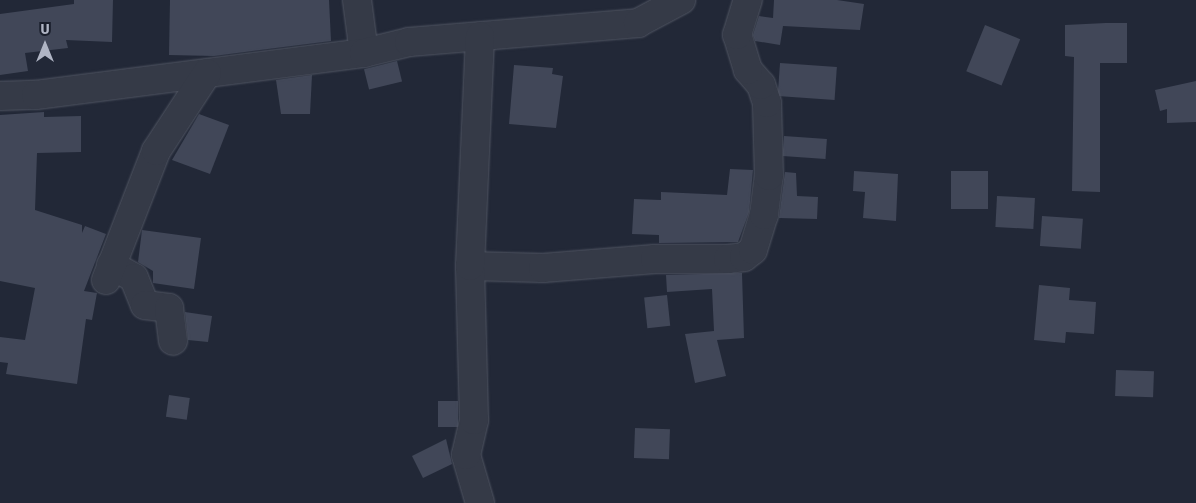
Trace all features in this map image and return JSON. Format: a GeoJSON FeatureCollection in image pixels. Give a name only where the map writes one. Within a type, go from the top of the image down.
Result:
{"type":"FeatureCollection","features":[{"type":"Feature","properties":{"kind":"street"},"geometry":{"type":"LineString","coordinates":[[357,0],[364,53]]}},
{"type":"Feature","properties":{"kind":"street"},"geometry":{"type":"LineString","coordinates":[[0,96],[36,95],[364,53],[409,42],[638,23],[681,0]]}},
{"type":"Feature","properties":{"kind":"street"},"geometry":{"type":"LineString","coordinates":[[470,266],[543,268],[655,259],[728,260],[744,257],[752,250],[764,215],[769,176],[767,103],[761,85],[748,70],[737,36],[748,0]]}},
{"type":"Feature","properties":{"kind":"street"},"geometry":{"type":"LineString","coordinates":[[480,36],[470,266],[474,420],[466,455],[480,503]]}},
{"type":"Feature","properties":{"kind":"street"},"geometry":{"type":"LineString","coordinates":[[174,341],[169,308],[145,305],[134,278],[109,272],[156,151],[207,73]]}},
{"type":"Feature","properties":{"kind":"building"},"geometry":{"type":"Polygon","coordinates":[[[74,0],[113,0],[112,42],[66,40],[68,48],[25,53],[28,71],[0,75],[0,14],[74,4],[74,0]]]}},
{"type":"Feature","properties":{"kind":"building"},"geometry":{"type":"Polygon","coordinates":[[[170,0],[329,0],[331,41],[214,56],[169,55],[170,0]]]}},
{"type":"Feature","properties":{"kind":"building"},"geometry":{"type":"Polygon","coordinates":[[[774,0],[837,0],[864,4],[860,30],[783,26],[780,45],[755,41],[753,35],[759,16],[773,18],[774,0]]]}},
{"type":"Feature","properties":{"kind":"building"},"geometry":{"type":"Polygon","coordinates":[[[1127,23],[1127,63],[1100,63],[1100,192],[1072,191],[1074,57],[1065,56],[1065,25],[1127,23]]]}},
{"type":"Feature","properties":{"kind":"building"},"geometry":{"type":"Polygon","coordinates":[[[985,25],[1020,39],[1002,86],[966,71],[985,25]]]}},
{"type":"Feature","properties":{"kind":"building"},"geometry":{"type":"Polygon","coordinates":[[[397,61],[402,81],[369,90],[364,69],[397,61]]]}},
{"type":"Feature","properties":{"kind":"building"},"geometry":{"type":"Polygon","coordinates":[[[780,63],[837,67],[835,100],[778,96],[780,63]]]}},
{"type":"Feature","properties":{"kind":"building"},"geometry":{"type":"Polygon","coordinates":[[[514,65],[553,68],[552,74],[563,76],[556,128],[509,124],[514,65]]]}},
{"type":"Feature","properties":{"kind":"building"},"geometry":{"type":"Polygon","coordinates":[[[312,75],[310,114],[281,114],[276,80],[312,75]]]}},
{"type":"Feature","properties":{"kind":"building"},"geometry":{"type":"Polygon","coordinates":[[[1196,81],[1196,122],[1167,123],[1167,109],[1160,111],[1155,90],[1196,81]]]}},
{"type":"Feature","properties":{"kind":"building"},"geometry":{"type":"Polygon","coordinates":[[[44,112],[44,117],[81,116],[81,152],[37,153],[35,210],[82,225],[82,233],[85,226],[106,234],[84,291],[97,293],[92,320],[86,319],[77,384],[6,374],[8,363],[0,362],[0,337],[25,340],[35,288],[0,281],[0,115],[44,112]]]}},
{"type":"Feature","properties":{"kind":"building"},"geometry":{"type":"Polygon","coordinates":[[[199,114],[229,125],[210,174],[172,160],[199,114]]]}},
{"type":"Feature","properties":{"kind":"building"},"geometry":{"type":"Polygon","coordinates":[[[784,136],[827,139],[826,159],[783,156],[784,136]]]}},
{"type":"Feature","properties":{"kind":"building"},"geometry":{"type":"Polygon","coordinates":[[[730,169],[753,170],[749,212],[738,242],[659,243],[659,235],[632,234],[634,199],[661,200],[661,192],[727,195],[730,169]]]}},
{"type":"Feature","properties":{"kind":"building"},"geometry":{"type":"Polygon","coordinates":[[[854,171],[898,174],[896,221],[863,218],[865,192],[853,191],[854,171]]]}},
{"type":"Feature","properties":{"kind":"building"},"geometry":{"type":"Polygon","coordinates":[[[951,171],[988,171],[988,209],[951,209],[951,171]]]}},
{"type":"Feature","properties":{"kind":"building"},"geometry":{"type":"Polygon","coordinates":[[[785,172],[796,173],[797,196],[818,197],[817,219],[779,218],[785,172]]]}},
{"type":"Feature","properties":{"kind":"building"},"geometry":{"type":"Polygon","coordinates":[[[997,196],[1035,198],[1033,229],[995,227],[997,196]]]}},
{"type":"Feature","properties":{"kind":"building"},"geometry":{"type":"Polygon","coordinates":[[[1042,216],[1083,219],[1081,249],[1040,246],[1042,216]]]}},
{"type":"Feature","properties":{"kind":"building"},"geometry":{"type":"Polygon","coordinates":[[[142,230],[201,238],[194,289],[153,283],[153,271],[138,262],[142,230]]]}},
{"type":"Feature","properties":{"kind":"building"},"geometry":{"type":"Polygon","coordinates":[[[742,273],[744,338],[717,340],[726,376],[695,383],[685,334],[714,331],[712,289],[667,292],[666,275],[742,273]]]}},
{"type":"Feature","properties":{"kind":"building"},"geometry":{"type":"Polygon","coordinates":[[[1039,285],[1070,288],[1069,300],[1096,302],[1094,334],[1066,332],[1065,343],[1034,340],[1039,285]]]}},
{"type":"Feature","properties":{"kind":"building"},"geometry":{"type":"Polygon","coordinates":[[[667,295],[670,326],[647,328],[644,297],[667,295]]]}},
{"type":"Feature","properties":{"kind":"building"},"geometry":{"type":"Polygon","coordinates":[[[185,312],[212,316],[208,342],[188,340],[185,312]]]}},
{"type":"Feature","properties":{"kind":"building"},"geometry":{"type":"Polygon","coordinates":[[[1116,370],[1154,371],[1153,397],[1115,396],[1116,370]]]}},
{"type":"Feature","properties":{"kind":"building"},"geometry":{"type":"Polygon","coordinates":[[[169,395],[190,398],[187,420],[166,417],[169,395]]]}},
{"type":"Feature","properties":{"kind":"building"},"geometry":{"type":"Polygon","coordinates":[[[438,401],[458,401],[458,427],[438,427],[438,401]]]}},
{"type":"Feature","properties":{"kind":"building"},"geometry":{"type":"Polygon","coordinates":[[[635,428],[670,429],[669,459],[634,458],[635,428]]]}},
{"type":"Feature","properties":{"kind":"building"},"geometry":{"type":"Polygon","coordinates":[[[446,439],[452,464],[423,478],[412,456],[446,439]]]}}]}
